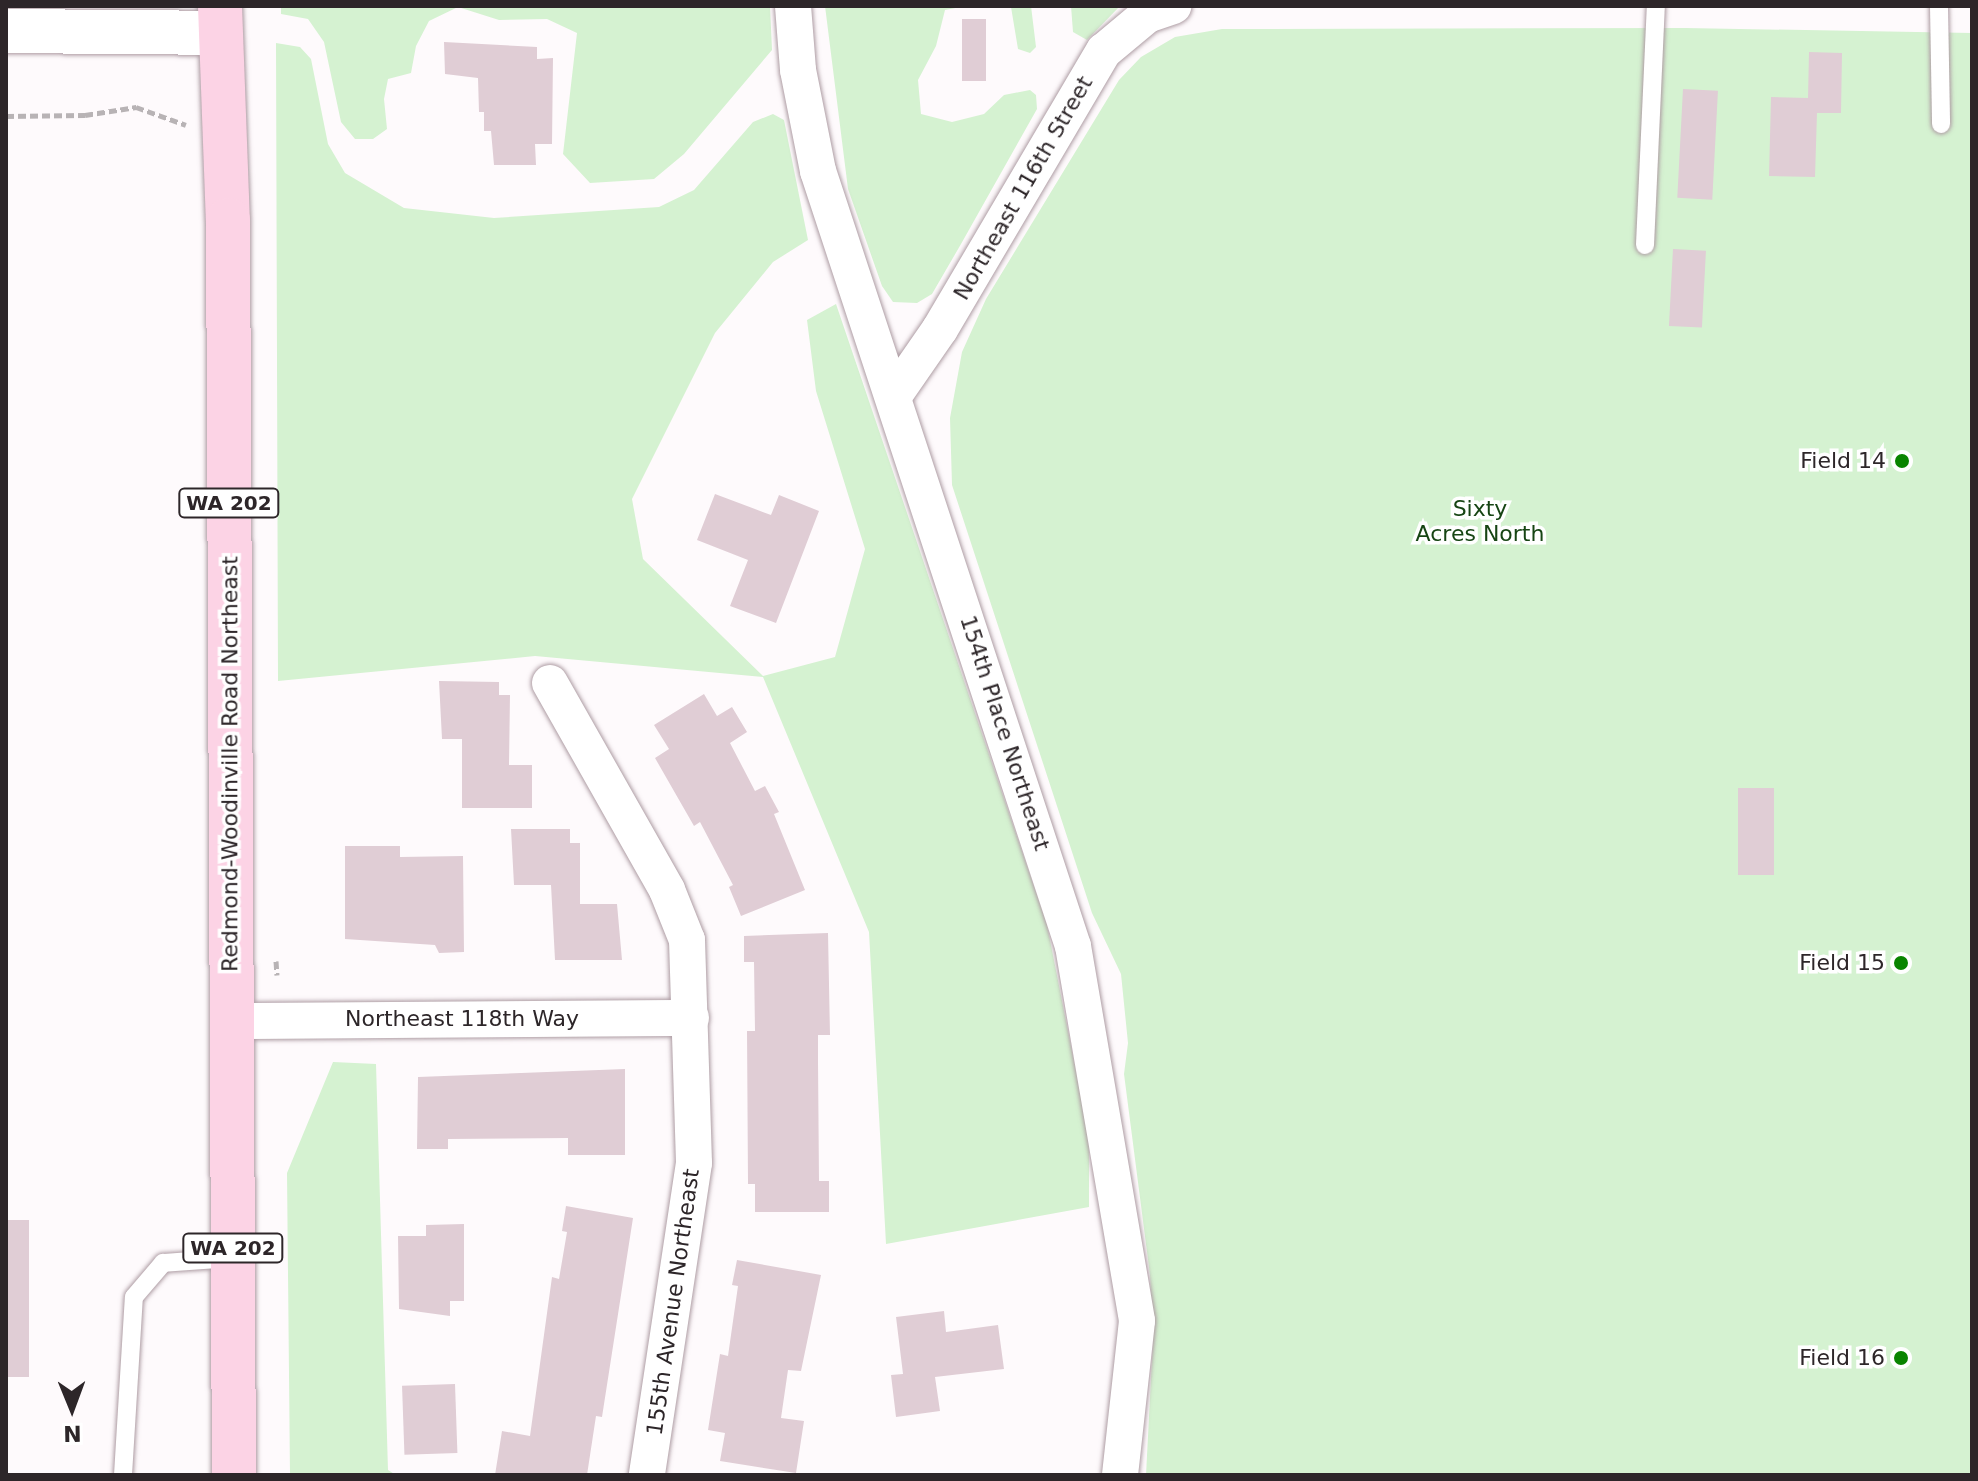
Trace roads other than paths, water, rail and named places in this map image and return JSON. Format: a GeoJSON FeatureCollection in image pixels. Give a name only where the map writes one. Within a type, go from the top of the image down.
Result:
{"type":"FeatureCollection","features":[{"type":"Feature","properties":{"kind":"main road","name":"Redmond-Woodinville Road Northeast"},"geometry":{"type":"LineString","coordinates":[[220,20],[228,220],[234,1475]]}},
{"type":"Feature","properties":{"kind":"street","name":"154th Place Northeast"},"geometry":{"type":"LineString","coordinates":[[793,6],[798,70],[818,171],[895,394],[1073,946],[1137,1321],[1120,1475]]}},
{"type":"Feature","properties":{"kind":"street","name":"Northeast 116th Street"},"geometry":{"type":"LineString","coordinates":[[895,394],[940,329],[1104,51],[1147,15],[1173,6]]}},
{"type":"Feature","properties":{"kind":"street"},"geometry":{"type":"LineString","coordinates":[[13,23],[220,20]]}},
{"type":"Feature","properties":{"kind":"street","name":"155th Avenue Northeast"},"geometry":{"type":"LineString","coordinates":[[550,683],[667,890],[687,940],[694,1163],[647,1475]]}},
{"type":"Feature","properties":{"kind":"street","name":"Northeast 118th Way"},"geometry":{"type":"LineString","coordinates":[[232,1021],[691,1018]]}},
{"type":"Feature","properties":{"kind":"lane"},"geometry":{"type":"LineString","coordinates":[[1645,245],[1656,6]]}},
{"type":"Feature","properties":{"kind":"lane"},"geometry":{"type":"LineString","coordinates":[[1939,6],[1941,124]]}},
{"type":"Feature","properties":{"kind":"lane"},"geometry":{"type":"LineString","coordinates":[[123,1475],[134,1297],[163,1263],[233,1258]]}},
{"type":"Feature","properties":{"kind":"place","name":"Field 14"},"geometry":{"type":"Point","coordinates":[1902,461]}},
{"type":"Feature","properties":{"kind":"place","name":"Field 15"},"geometry":{"type":"Point","coordinates":[1901,963]}},
{"type":"Feature","properties":{"kind":"place","name":"Field 16"},"geometry":{"type":"Point","coordinates":[1901,1358]}},
{"type":"Feature","properties":{"kind":"park label","name":"Sixty Acres North"},"geometry":{"type":"Point","coordinates":[1480,520]}}]}
